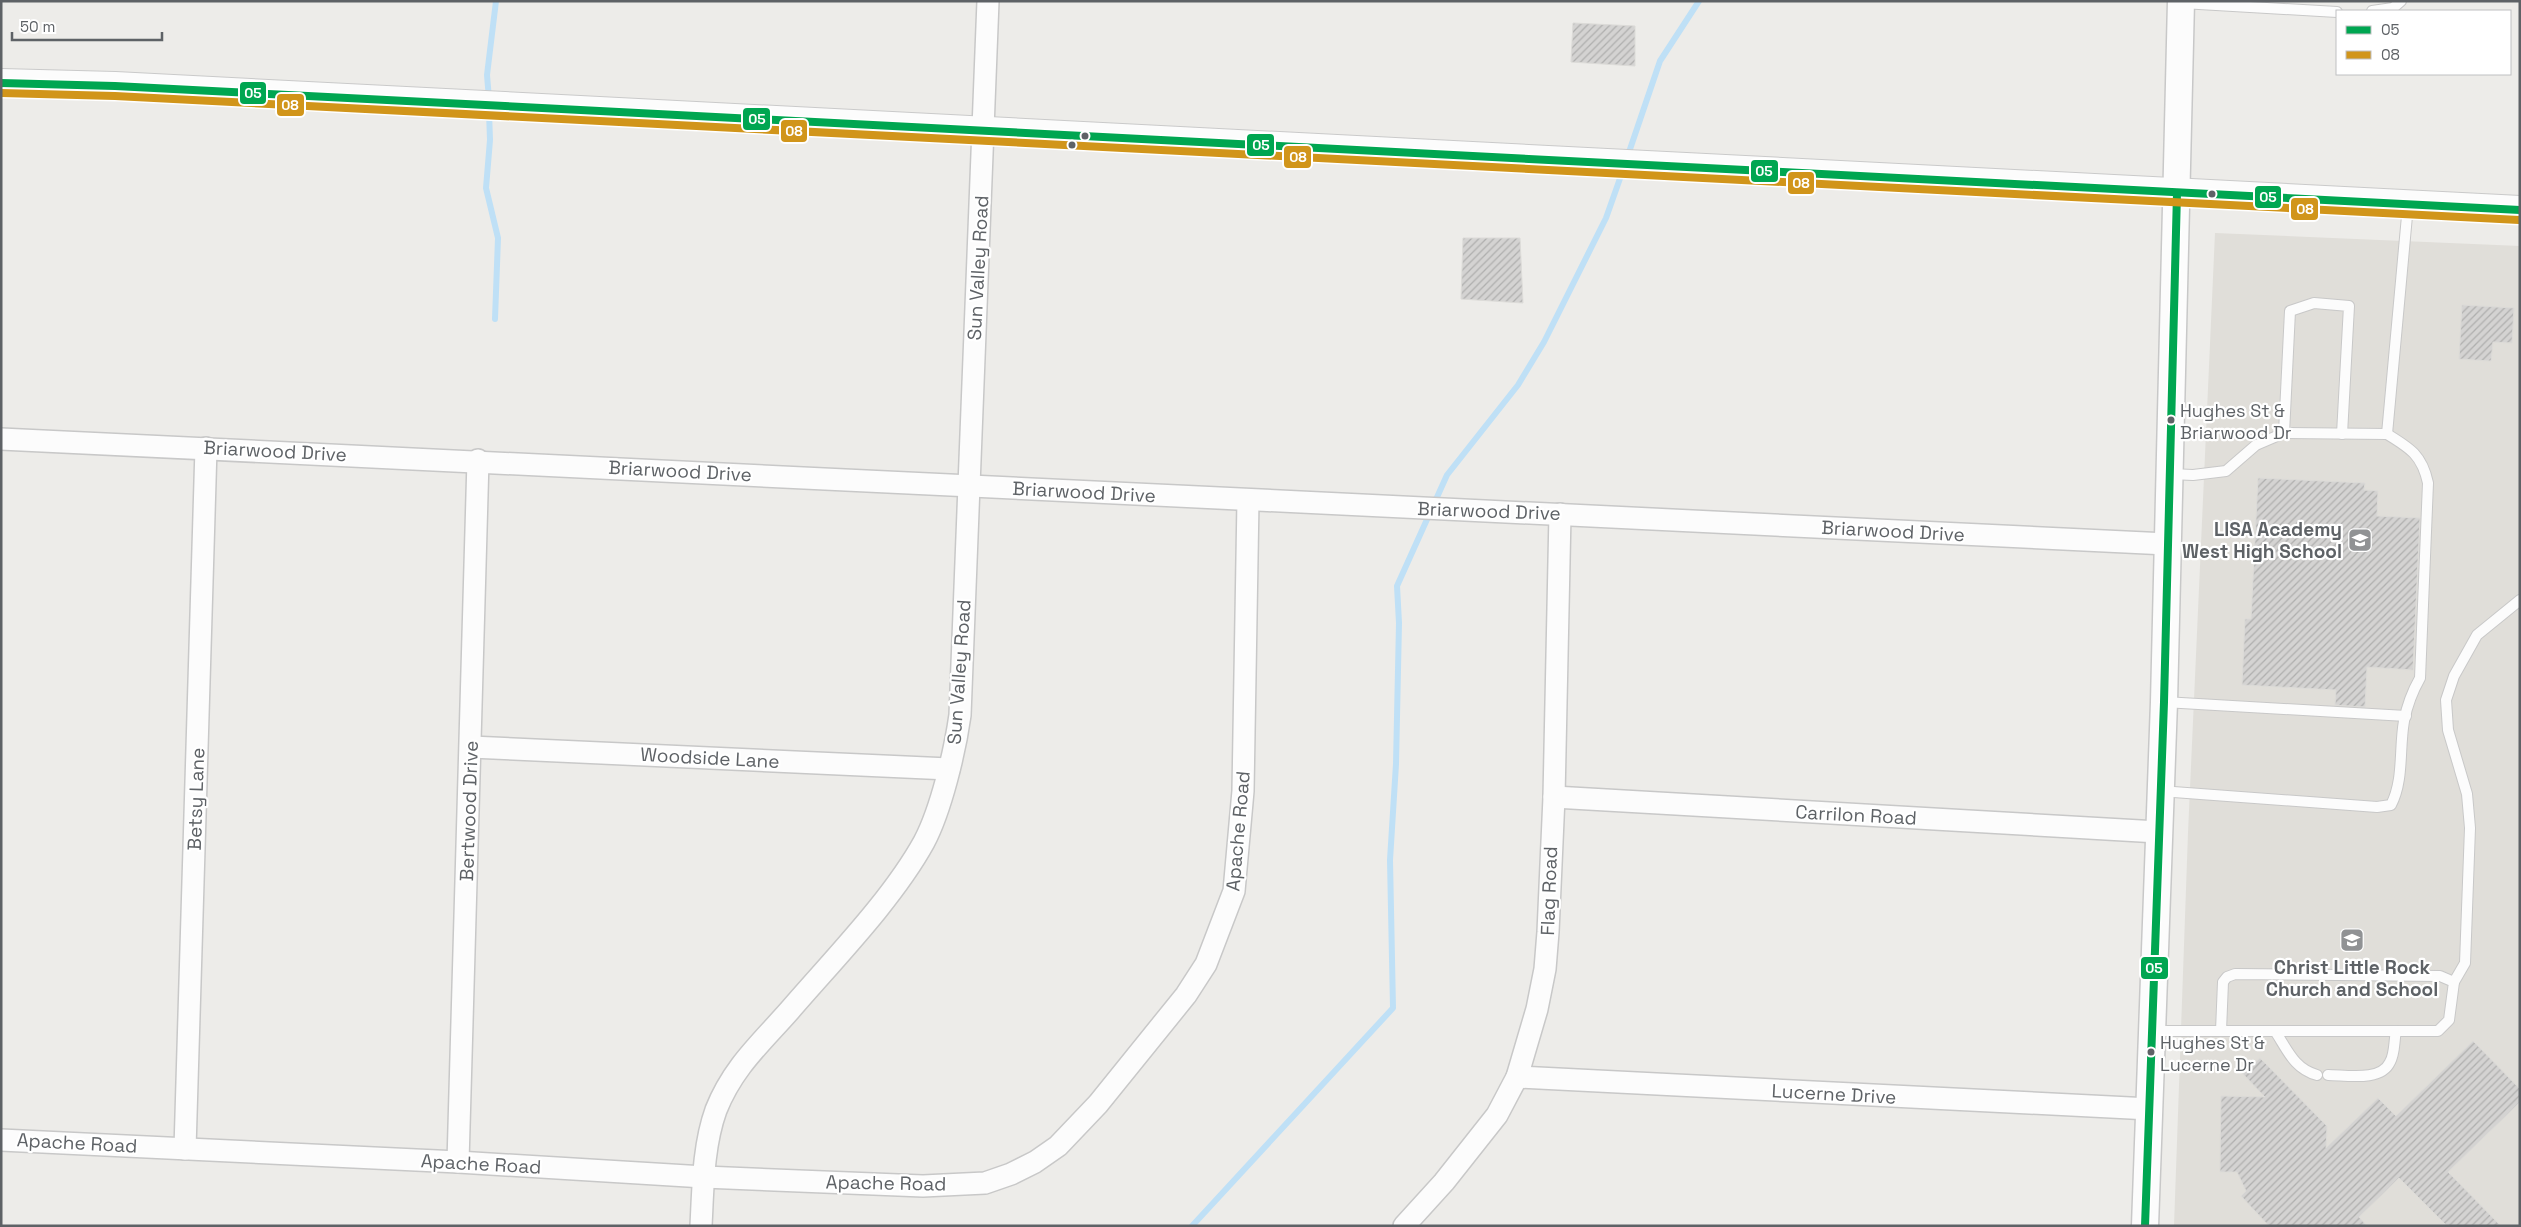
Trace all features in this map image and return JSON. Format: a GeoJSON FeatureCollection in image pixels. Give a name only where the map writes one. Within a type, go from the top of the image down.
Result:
{"type":"FeatureCollection","features":[{"type":"Feature","properties":{"kind":"main road"},"geometry":{"type":"LineString","coordinates":[[1,83],[115,86],[2520,210]]}},
{"type":"Feature","properties":{"kind":"street","name":"Sun Valley Road"},"geometry":{"type":"LineString","coordinates":[[701,1226],[704,1177],[716,1111],[736,1072],[754,1046],[776,1025],[857,932],[904,872],[924,841],[956,746],[960,715],[988,1]]}},
{"type":"Feature","properties":{"kind":"street"},"geometry":{"type":"LineString","coordinates":[[2145,1226],[2164,702],[2181,2]]}},
{"type":"Feature","properties":{"kind":"street","name":"Briarwood Drive"},"geometry":{"type":"LineString","coordinates":[[1,439],[478,460],[1419,509],[1560,514],[2168,544]]}},
{"type":"Feature","properties":{"kind":"street","name":"Betsy Lane"},"geometry":{"type":"LineString","coordinates":[[185,1149],[206,448]]}},
{"type":"Feature","properties":{"kind":"street","name":"Bertwood Drive"},"geometry":{"type":"LineString","coordinates":[[458,1162],[478,460]]}},
{"type":"Feature","properties":{"kind":"street","name":"Apache Road"},"geometry":{"type":"LineString","coordinates":[[1,1140],[458,1162],[704,1177],[923,1186],[984,1182],[1011,1174],[1035,1162],[1058,1146],[1098,1104],[1163,1026],[1206,964],[1234,891],[1244,771],[1248,500]]}},
{"type":"Feature","properties":{"kind":"street","name":"Flag Road"},"geometry":{"type":"LineString","coordinates":[[1404,1226],[1444,1182],[1496,1115],[1517,1077],[1545,969],[1554,797],[1560,514]]}},
{"type":"Feature","properties":{"kind":"street","name":"Woodside Lane"},"geometry":{"type":"LineString","coordinates":[[471,748],[949,769]]}},
{"type":"Feature","properties":{"kind":"street","name":"Carrilon Road"},"geometry":{"type":"LineString","coordinates":[[1554,797],[2158,832]]}},
{"type":"Feature","properties":{"kind":"street","name":"Lucerne Drive"},"geometry":{"type":"LineString","coordinates":[[1517,1077],[2150,1109]]}},
{"type":"Feature","properties":{"kind":"lane"},"geometry":{"type":"LineString","coordinates":[[2379,10],[2393,8],[2402,1]]}},
{"type":"Feature","properties":{"kind":"lane"},"geometry":{"type":"LineString","coordinates":[[2181,2],[2336,12]]}},
{"type":"Feature","properties":{"kind":"lane"},"geometry":{"type":"LineString","coordinates":[[2386,434],[2408,204]]}},
{"type":"Feature","properties":{"kind":"lane"},"geometry":{"type":"LineString","coordinates":[[2284,433],[2290,312],[2314,303],[2349,306],[2342,434]]}},
{"type":"Feature","properties":{"kind":"lane"},"geometry":{"type":"LineString","coordinates":[[2160,791],[2377,807],[2391,805],[2397,794],[2406,716],[2411,695],[2420,678],[2428,483],[2425,466],[2412,450],[2386,434],[2284,433],[2256,445],[2226,471],[2193,475],[2170,474]]}},
{"type":"Feature","properties":{"kind":"lane"},"geometry":{"type":"LineString","coordinates":[[2152,1030],[2438,1030],[2446,1026],[2449,1020],[2454,982],[2465,963],[2470,828],[2467,794],[2448,730],[2446,700],[2454,676],[2477,635],[2520,600]]}},
{"type":"Feature","properties":{"kind":"lane"},"geometry":{"type":"LineString","coordinates":[[2164,702],[2406,716]]}},
{"type":"Feature","properties":{"kind":"lane"},"geometry":{"type":"LineString","coordinates":[[2221,1030],[2223,982],[2226,977],[2235,974],[2440,976],[2454,982]]}},
{"type":"Feature","properties":{"kind":"lane"},"geometry":{"type":"LineString","coordinates":[[2275,1030],[2291,1056],[2304,1072],[2316,1076]]}},
{"type":"Feature","properties":{"kind":"lane"},"geometry":{"type":"LineString","coordinates":[[2328,1076],[2375,1075],[2385,1070],[2391,1062],[2396,1030]]}},
{"type":"Feature","properties":{"kind":"shaded area"},"geometry":{"type":"Polygon","coordinates":[[[2215,233],[2520,246],[2520,1226],[2174,1226],[2188,833],[2215,233]]]}},
{"type":"Feature","properties":{"kind":"building"},"geometry":{"type":"Polygon","coordinates":[[[1573,23],[1635,26],[1635,66],[1571,62],[1573,23]]]}},
{"type":"Feature","properties":{"kind":"building"},"geometry":{"type":"Polygon","coordinates":[[[1463,238],[1520,238],[1523,303],[1461,299],[1463,238]]]}},
{"type":"Feature","properties":{"kind":"building"},"geometry":{"type":"Polygon","coordinates":[[[2462,305],[2514,308],[2512,343],[2493,342],[2491,361],[2459,359],[2462,305]]]}},
{"type":"Feature","properties":{"kind":"building"},"geometry":{"type":"Polygon","coordinates":[[[2258,478],[2365,483],[2364,490],[2378,491],[2377,516],[2420,518],[2413,670],[2367,667],[2365,707],[2335,705],[2336,690],[2242,685],[2245,619],[2251,619],[2258,478]]]}},
{"type":"Feature","properties":{"kind":"building"},"geometry":{"type":"Polygon","coordinates":[[[2473,1041],[2520,1089],[2520,1102],[2448,1172],[2501,1226],[2447,1226],[2399,1178],[2359,1217],[2367,1226],[2269,1226],[2241,1196],[2246,1191],[2237,1172],[2220,1172],[2221,1096],[2265,1097],[2243,1074],[2260,1058],[2327,1126],[2326,1148],[2378,1098],[2396,1116],[2473,1041]]]}},
{"type":"Feature","properties":{"kind":"waterway"},"geometry":{"type":"LineString","coordinates":[[489,99],[487,75],[496,1]]}},
{"type":"Feature","properties":{"kind":"waterway"},"geometry":{"type":"LineString","coordinates":[[1627,158],[1660,61],[1699,1]]}},
{"type":"Feature","properties":{"kind":"waterway"},"geometry":{"type":"LineString","coordinates":[[489,112],[490,140],[486,188],[498,238],[495,319]]}},
{"type":"Feature","properties":{"kind":"waterway"},"geometry":{"type":"LineString","coordinates":[[1192,1226],[1393,1008],[1390,860],[1396,764],[1399,623],[1397,586],[1447,475],[1518,385],[1544,342],[1606,218],[1623,170]]}},
{"type":"Feature","properties":{"kind":"transit line","name":"05"},"geometry":{"type":"LineString","coordinates":[[1,83],[115,86],[2520,210]]}},
{"type":"Feature","properties":{"kind":"transit line","name":"08"},"geometry":{"type":"LineString","coordinates":[[1,93],[115,96],[2519,220]]}},
{"type":"Feature","properties":{"kind":"transit line","name":"05"},"geometry":{"type":"LineString","coordinates":[[2145,1226],[2164,702],[2177,193]]}},
{"type":"Feature","properties":{"kind":"place","name":"Hughes St & Briarwood Dr"},"geometry":{"type":"Point","coordinates":[2171,420]}},
{"type":"Feature","properties":{"kind":"place","name":"LISA Academy West High School"},"geometry":{"type":"Point","coordinates":[2360,540]}},
{"type":"Feature","properties":{"kind":"place","name":"Christ Little Rock Church and School"},"geometry":{"type":"Point","coordinates":[2352,940]}},
{"type":"Feature","properties":{"kind":"place","name":"Hughes St & Lucerne Dr"},"geometry":{"type":"Point","coordinates":[2151,1052]}}]}
